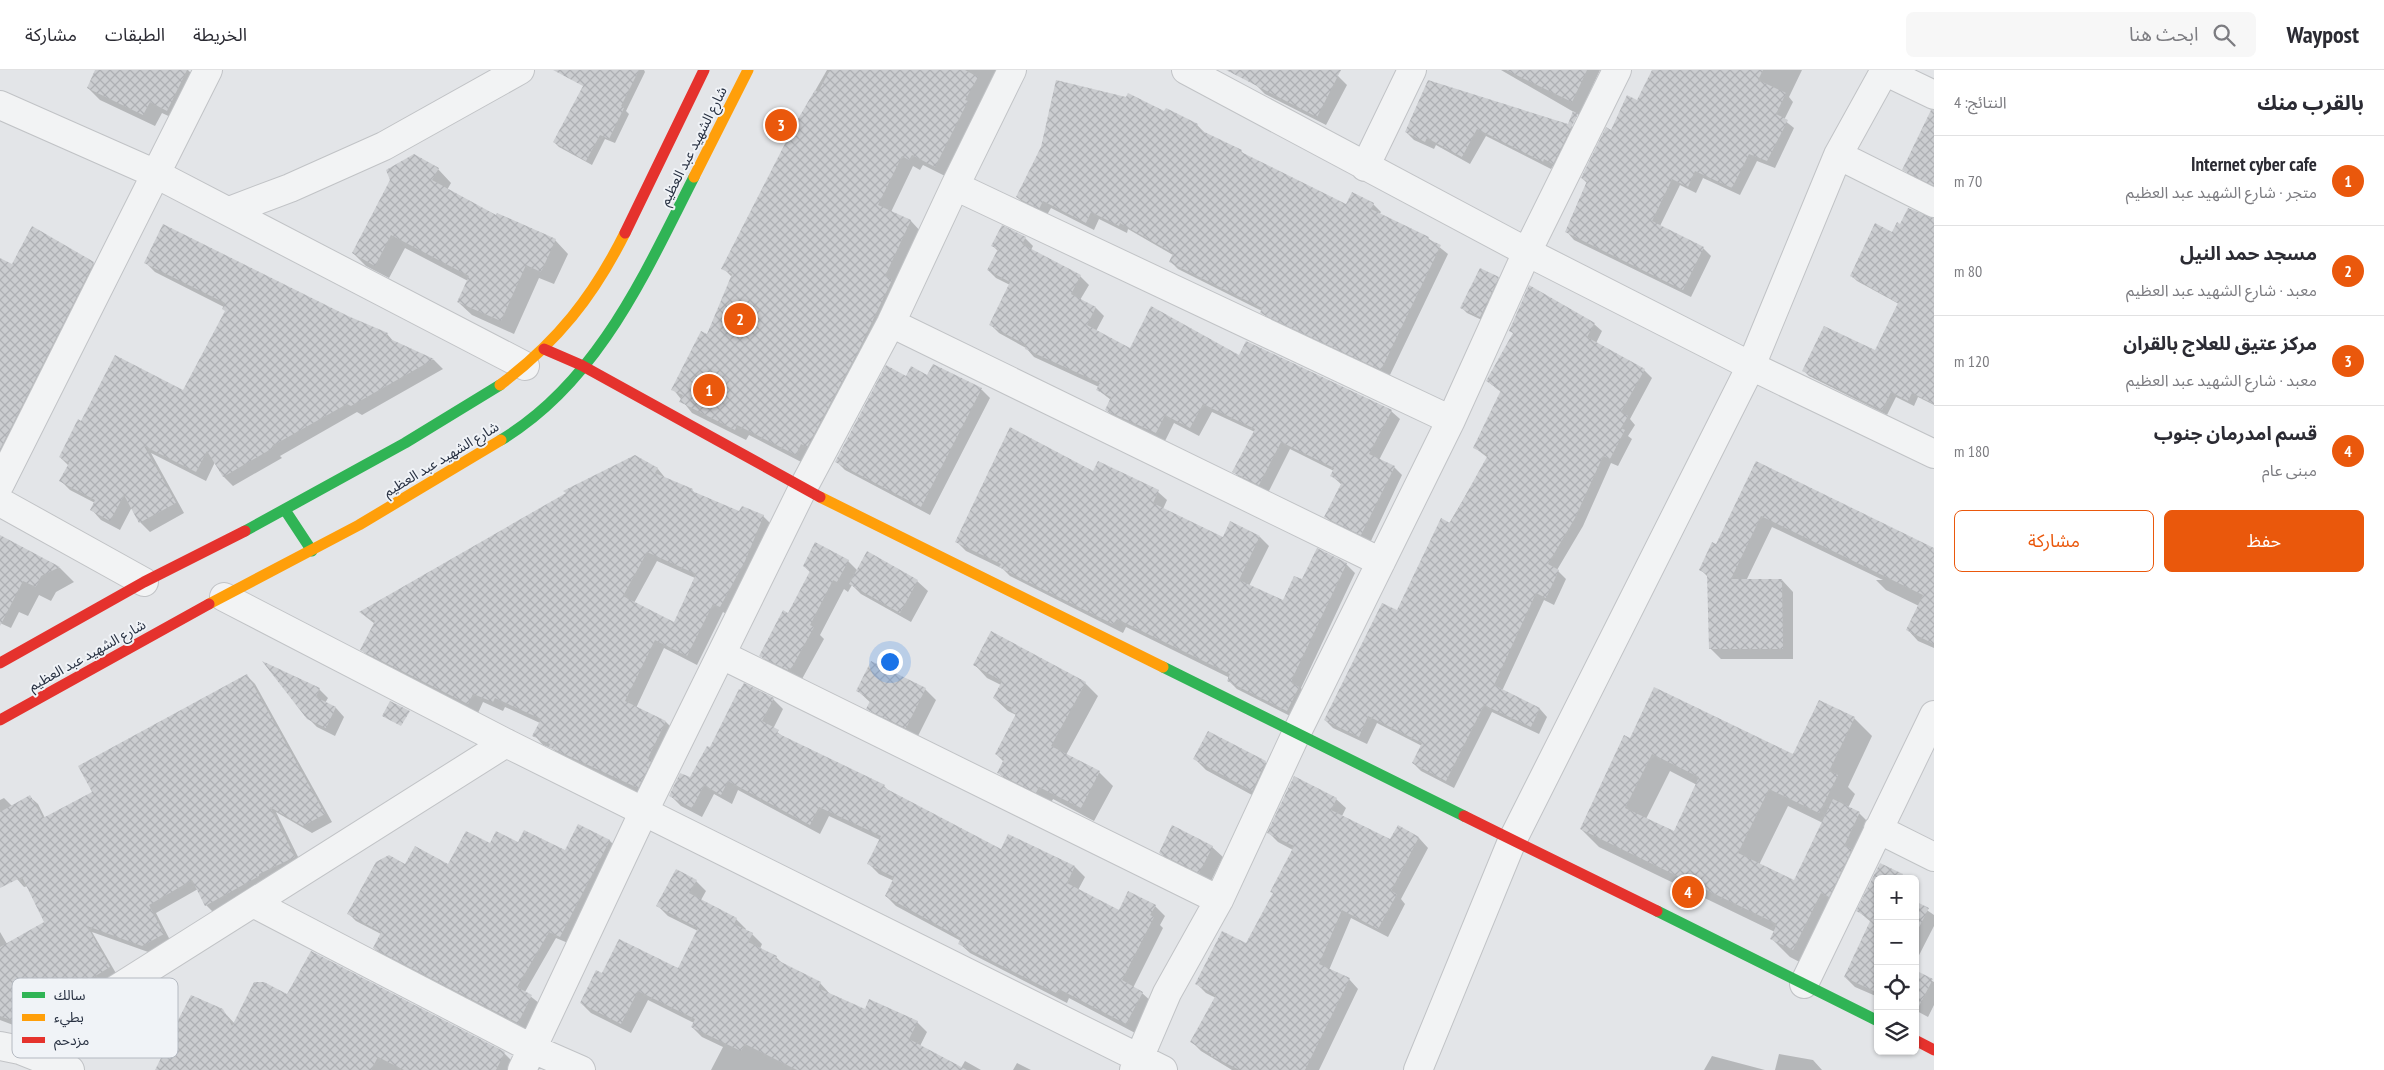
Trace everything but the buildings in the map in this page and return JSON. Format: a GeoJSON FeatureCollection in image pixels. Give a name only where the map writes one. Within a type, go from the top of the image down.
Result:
{"type":"FeatureCollection","features":[{"type":"Feature","properties":{"kind":"main road","name":"شارع الشهيد عبد العظيم"},"geometry":{"type":"LineString","coordinates":[[0,663],[144,582],[286,510],[487,394],[535,358],[570,322],[610,264],[703,70]]}},
{"type":"Feature","properties":{"kind":"main road","name":"شارع الشهيد عبد العظيم"},"geometry":{"type":"LineString","coordinates":[[0,720],[359,525],[511,434],[556,399],[581,365],[614,326],[630,302],[748,70]]}},
{"type":"Feature","properties":{"kind":"main road"},"geometry":{"type":"LineString","coordinates":[[535,358],[581,365],[803,488],[1874,1019]]}},
{"type":"Feature","properties":{"kind":"main road"},"geometry":{"type":"LineString","coordinates":[[286,510],[312,551]]}},
{"type":"Feature","properties":{"kind":"main road"},"geometry":{"type":"LineString","coordinates":[[1919,1042],[1934,1050]]}},
{"type":"Feature","properties":{"kind":"street"},"geometry":{"type":"LineString","coordinates":[[0,484],[208,70]]}},
{"type":"Feature","properties":{"kind":"street"},"geometry":{"type":"LineString","coordinates":[[229,211],[290,188],[384,146],[520,70]]}},
{"type":"Feature","properties":{"kind":"street"},"geometry":{"type":"LineString","coordinates":[[528,1060],[644,811],[803,488],[892,323],[955,186],[1012,70]]}},
{"type":"Feature","properties":{"kind":"street"},"geometry":{"type":"LineString","coordinates":[[1365,167],[1412,70]]}},
{"type":"Feature","properties":{"kind":"street"},"geometry":{"type":"LineString","coordinates":[[224,597],[506,743],[1146,1066],[1167,994],[1218,900],[1296,734],[1451,420],[1527,252],[1617,70]]}},
{"type":"Feature","properties":{"kind":"street"},"geometry":{"type":"LineString","coordinates":[[1418,1070],[1512,841],[1751,366],[1838,155],[1884,71],[1934,94]]}},
{"type":"Feature","properties":{"kind":"street"},"geometry":{"type":"LineString","coordinates":[[1204,74],[1365,167],[1527,252],[1751,366],[1934,454]]}},
{"type":"Feature","properties":{"kind":"street"},"geometry":{"type":"LineString","coordinates":[[0,105],[156,174],[535,358]]}},
{"type":"Feature","properties":{"kind":"street"},"geometry":{"type":"LineString","coordinates":[[1838,155],[1934,203]]}},
{"type":"Feature","properties":{"kind":"street"},"geometry":{"type":"LineString","coordinates":[[955,186],[1451,420]]}},
{"type":"Feature","properties":{"kind":"street"},"geometry":{"type":"LineString","coordinates":[[892,323],[1381,562]]}},
{"type":"Feature","properties":{"kind":"street"},"geometry":{"type":"LineString","coordinates":[[0,502],[144,582]]}},
{"type":"Feature","properties":{"kind":"street"},"geometry":{"type":"LineString","coordinates":[[722,655],[1218,900]]}},
{"type":"Feature","properties":{"kind":"street"},"geometry":{"type":"LineString","coordinates":[[1804,984],[1934,715]]}},
{"type":"Feature","properties":{"kind":"street"},"geometry":{"type":"LineString","coordinates":[[127,978],[253,903],[506,743]]}},
{"type":"Feature","properties":{"kind":"street"},"geometry":{"type":"LineString","coordinates":[[1878,829],[1934,857]]}},
{"type":"Feature","properties":{"kind":"street"},"geometry":{"type":"LineString","coordinates":[[253,903],[528,1060],[581,1070]]}},
{"type":"Feature","properties":{"kind":"street"},"geometry":{"type":"LineString","coordinates":[[37,1058],[70,1070]]}},
{"type":"Feature","properties":{"kind":"traffic: fast"},"geometry":{"type":"LineString","coordinates":[[501,440],[535,416],[565,388],[592,357],[616,323],[637,287],[694,177]]}},
{"type":"Feature","properties":{"kind":"traffic: fast"},"geometry":{"type":"LineString","coordinates":[[245,531],[405,443],[500,385]]}},
{"type":"Feature","properties":{"kind":"traffic: fast"},"geometry":{"type":"LineString","coordinates":[[285,510],[312,551]]}},
{"type":"Feature","properties":{"kind":"traffic: fast"},"geometry":{"type":"LineString","coordinates":[[1163,667],[1464,816]]}},
{"type":"Feature","properties":{"kind":"traffic: fast"},"geometry":{"type":"LineString","coordinates":[[1657,911],[1874,1019]]}},
{"type":"Feature","properties":{"kind":"traffic: slow"},"geometry":{"type":"LineString","coordinates":[[694,177],[748,70]]}},
{"type":"Feature","properties":{"kind":"traffic: slow"},"geometry":{"type":"LineString","coordinates":[[500,385],[539,352],[572,317],[600,278],[625,233]]}},
{"type":"Feature","properties":{"kind":"traffic: slow"},"geometry":{"type":"LineString","coordinates":[[209,604],[359,525],[501,440]]}},
{"type":"Feature","properties":{"kind":"traffic: slow"},"geometry":{"type":"LineString","coordinates":[[820,497],[1163,667]]}},
{"type":"Feature","properties":{"kind":"traffic: jam"},"geometry":{"type":"LineString","coordinates":[[625,233],[704,70]]}},
{"type":"Feature","properties":{"kind":"traffic: jam"},"geometry":{"type":"LineString","coordinates":[[544,349],[581,365],[820,497]]}},
{"type":"Feature","properties":{"kind":"traffic: jam"},"geometry":{"type":"LineString","coordinates":[[0,663],[144,582],[245,531]]}},
{"type":"Feature","properties":{"kind":"traffic: jam"},"geometry":{"type":"LineString","coordinates":[[0,720],[209,604]]}},
{"type":"Feature","properties":{"kind":"traffic: jam"},"geometry":{"type":"LineString","coordinates":[[1464,816],[1657,911]]}},
{"type":"Feature","properties":{"kind":"traffic: jam"},"geometry":{"type":"LineString","coordinates":[[1919,1042],[1934,1050]]}},
{"type":"Feature","properties":{"kind":"place","name":"مركز عتيق للعلاج بالقران"},"geometry":{"type":"Point","coordinates":[781,125]}},
{"type":"Feature","properties":{"kind":"place","name":"مسجد حمد النيل"},"geometry":{"type":"Point","coordinates":[740,319]}},
{"type":"Feature","properties":{"kind":"place","name":"Internet cyber cafe"},"geometry":{"type":"Point","coordinates":[709,390]}},
{"type":"Feature","properties":{"kind":"place","name":"قسم امدرمان جنوب"},"geometry":{"type":"Point","coordinates":[1688,892]}}]}
